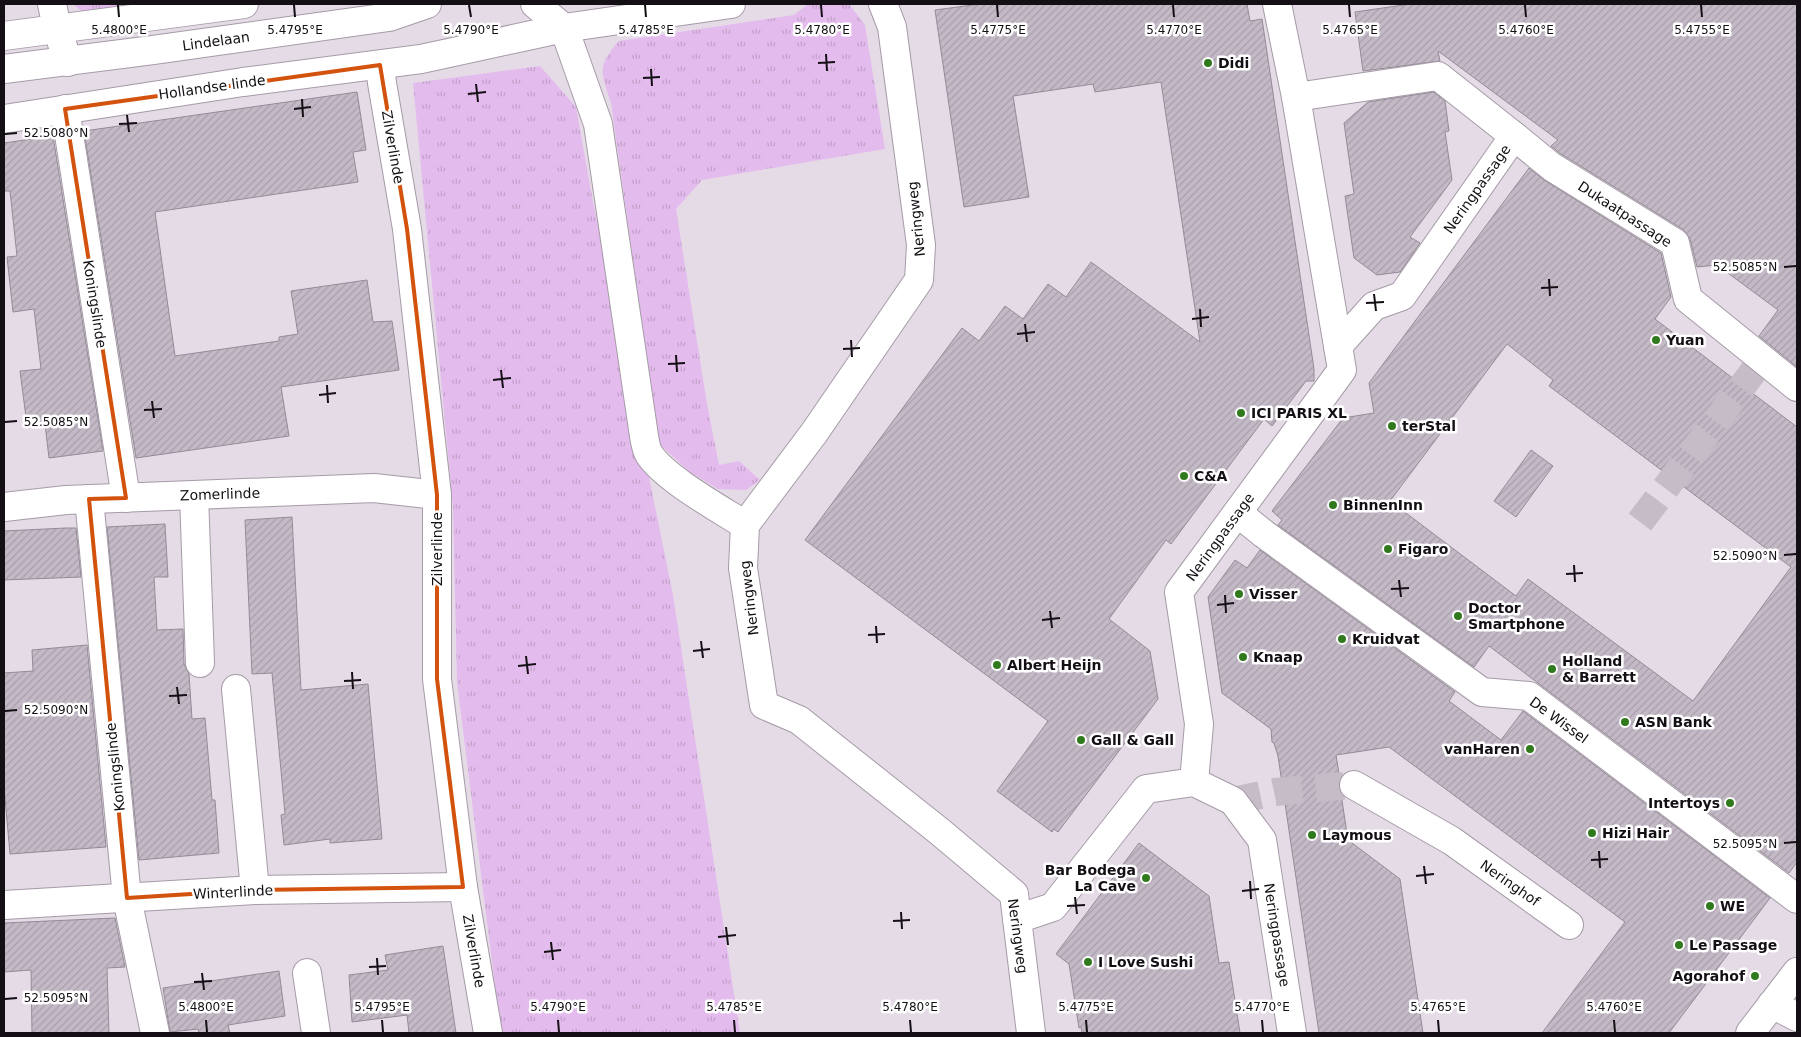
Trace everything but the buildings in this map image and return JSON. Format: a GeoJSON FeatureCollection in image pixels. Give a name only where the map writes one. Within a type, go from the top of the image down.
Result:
{"type":"FeatureCollection","features":[{"type":"Feature","properties":{"kind":"street"},"geometry":{"type":"LineString","coordinates":[[4,36],[55,16],[244,4]]}},
{"type":"Feature","properties":{"kind":"street","name":"Lindelaan"},"geometry":{"type":"LineString","coordinates":[[4,69],[68,62],[389,17],[427,4]]}},
{"type":"Feature","properties":{"kind":"street"},"geometry":{"type":"LineString","coordinates":[[535,4],[564,28],[598,124],[644,436],[649,453],[660,468],[699,496],[745,525]]}},
{"type":"Feature","properties":{"kind":"street","name":"Hollandse linde"},"geometry":{"type":"LineString","coordinates":[[4,119],[242,82],[421,59],[564,28],[731,4]]}},
{"type":"Feature","properties":{"kind":"street","name":"Neringweg"},"geometry":{"type":"LineString","coordinates":[[883,4],[892,27],[921,245],[919,280],[814,433],[745,525],[744,568],[764,705],[799,720],[966,853],[1014,894],[1031,1033]]}},
{"type":"Feature","properties":{"kind":"street","name":"Neringpassage"},"geometry":{"type":"LineString","coordinates":[[1277,4],[1296,97],[1342,370],[1180,592],[1199,724],[1194,782],[1232,800],[1262,840],[1292,1033]]}},
{"type":"Feature","properties":{"kind":"street"},"geometry":{"type":"LineString","coordinates":[[55,16],[68,62]]}},
{"type":"Feature","properties":{"kind":"street","name":"Zilverlinde"},"geometry":{"type":"LineString","coordinates":[[380,65],[407,229],[437,495],[437,679],[463,887],[488,1033]]}},
{"type":"Feature","properties":{"kind":"street","name":"Neringpassage"},"geometry":{"type":"LineString","coordinates":[[1296,97],[1438,76],[1514,136],[1402,296],[1374,306],[1338,346]]}},
{"type":"Feature","properties":{"kind":"street","name":"Koningslinde"},"geometry":{"type":"LineString","coordinates":[[65,109],[126,498]]}},
{"type":"Feature","properties":{"kind":"street","name":"Dukaatpassage"},"geometry":{"type":"LineString","coordinates":[[1514,136],[1552,167],[1675,244],[1688,300],[1797,387]]}},
{"type":"Feature","properties":{"kind":"street","name":"Zomerlinde"},"geometry":{"type":"LineString","coordinates":[[4,507],[89,499],[374,488],[437,495]]}},
{"type":"Feature","properties":{"kind":"street"},"geometry":{"type":"LineString","coordinates":[[194,495],[200,663]]}},
{"type":"Feature","properties":{"kind":"street","name":"Koningslinde"},"geometry":{"type":"LineString","coordinates":[[89,499],[128,898],[155,1033]]}},
{"type":"Feature","properties":{"kind":"street","name":"De Wissel"},"geometry":{"type":"LineString","coordinates":[[1238,513],[1272,540],[1482,692],[1529,696],[1797,899]]}},
{"type":"Feature","properties":{"kind":"street"},"geometry":{"type":"LineString","coordinates":[[236,689],[255,890]]}},
{"type":"Feature","properties":{"kind":"street"},"geometry":{"type":"LineString","coordinates":[[1017,919],[1053,907],[1146,789],[1194,782]]}},
{"type":"Feature","properties":{"kind":"street","name":"Neringhof"},"geometry":{"type":"LineString","coordinates":[[1354,785],[1452,841],[1569,925]]}},
{"type":"Feature","properties":{"kind":"street","name":"Winterlinde"},"geometry":{"type":"LineString","coordinates":[[4,905],[255,890],[463,887]]}},
{"type":"Feature","properties":{"kind":"street"},"geometry":{"type":"LineString","coordinates":[[1750,1033],[1797,972]]}},
{"type":"Feature","properties":{"kind":"street"},"geometry":{"type":"LineString","coordinates":[[307,973],[316,1033]]}},
{"type":"Feature","properties":{"kind":"street"},"geometry":{"type":"LineString","coordinates":[[1772,1004],[1797,1017]]}},
{"type":"Feature","properties":{"kind":"highlighted area"},"geometry":{"type":"Polygon","coordinates":[[[380,65],[407,229],[437,495],[437,679],[463,887],[255,890],[127,898],[89,499],[126,498],[65,109],[380,65]]]}},
{"type":"Feature","properties":{"kind":"green space"},"geometry":{"type":"Polygon","coordinates":[[[73,4],[184,4],[85,14],[73,4]]]}},
{"type":"Feature","properties":{"kind":"green space"},"geometry":{"type":"Polygon","coordinates":[[[808,4],[849,4],[865,25],[885,149],[702,180],[676,209],[707,404],[719,465],[739,461],[760,480],[746,490],[718,489],[690,472],[659,444],[611,103],[603,77],[604,64],[619,41],[794,15],[808,4]]]}},
{"type":"Feature","properties":{"kind":"green space"},"geometry":{"type":"Polygon","coordinates":[[[540,66],[576,107],[593,202],[673,595],[740,1033],[501,1033],[457,682],[453,507],[413,83],[540,66]]]}},
{"type":"Feature","properties":{"kind":"tunnel"},"geometry":{"type":"LineString","coordinates":[[1640,522],[1762,360]]}},
{"type":"Feature","properties":{"kind":"tunnel"},"geometry":{"type":"LineString","coordinates":[[1233,801],[1275,792],[1354,785]]}},
{"type":"Feature","properties":{"kind":"place","name":"Didi"},"geometry":{"type":"Point","coordinates":[1208,63]}},
{"type":"Feature","properties":{"kind":"place","name":"Yuan"},"geometry":{"type":"Point","coordinates":[1656,340]}},
{"type":"Feature","properties":{"kind":"place","name":"ICI PARIS XL"},"geometry":{"type":"Point","coordinates":[1241,413]}},
{"type":"Feature","properties":{"kind":"place","name":"terStal"},"geometry":{"type":"Point","coordinates":[1392,426]}},
{"type":"Feature","properties":{"kind":"place","name":"C&A"},"geometry":{"type":"Point","coordinates":[1184,476]}},
{"type":"Feature","properties":{"kind":"place","name":"BinnenInn"},"geometry":{"type":"Point","coordinates":[1333,505]}},
{"type":"Feature","properties":{"kind":"place","name":"Figaro"},"geometry":{"type":"Point","coordinates":[1388,549]}},
{"type":"Feature","properties":{"kind":"place","name":"Visser"},"geometry":{"type":"Point","coordinates":[1239,594]}},
{"type":"Feature","properties":{"kind":"place","name":"Doctor Smartphone"},"geometry":{"type":"Point","coordinates":[1458,616]}},
{"type":"Feature","properties":{"kind":"place","name":"Kruidvat"},"geometry":{"type":"Point","coordinates":[1342,639]}},
{"type":"Feature","properties":{"kind":"place","name":"Knaap"},"geometry":{"type":"Point","coordinates":[1243,657]}},
{"type":"Feature","properties":{"kind":"place","name":"Albert Heijn"},"geometry":{"type":"Point","coordinates":[997,665]}},
{"type":"Feature","properties":{"kind":"place","name":"Holland & Barrett"},"geometry":{"type":"Point","coordinates":[1552,669]}},
{"type":"Feature","properties":{"kind":"place","name":"ASN Bank"},"geometry":{"type":"Point","coordinates":[1625,722]}},
{"type":"Feature","properties":{"kind":"place","name":"Gall & Gall"},"geometry":{"type":"Point","coordinates":[1081,740]}},
{"type":"Feature","properties":{"kind":"place","name":"vanHaren"},"geometry":{"type":"Point","coordinates":[1530,749]}},
{"type":"Feature","properties":{"kind":"place","name":"Intertoys"},"geometry":{"type":"Point","coordinates":[1730,803]}},
{"type":"Feature","properties":{"kind":"place","name":"Hizi Hair"},"geometry":{"type":"Point","coordinates":[1592,833]}},
{"type":"Feature","properties":{"kind":"place","name":"Laymous"},"geometry":{"type":"Point","coordinates":[1312,835]}},
{"type":"Feature","properties":{"kind":"place","name":"Bar Bodega La Cave"},"geometry":{"type":"Point","coordinates":[1146,878]}},
{"type":"Feature","properties":{"kind":"place","name":"WE"},"geometry":{"type":"Point","coordinates":[1710,906]}},
{"type":"Feature","properties":{"kind":"place","name":"Le Passage"},"geometry":{"type":"Point","coordinates":[1679,945]}},
{"type":"Feature","properties":{"kind":"place","name":"I Love Sushi"},"geometry":{"type":"Point","coordinates":[1088,962]}},
{"type":"Feature","properties":{"kind":"place","name":"Agorahof"},"geometry":{"type":"Point","coordinates":[1755,976]}}]}
